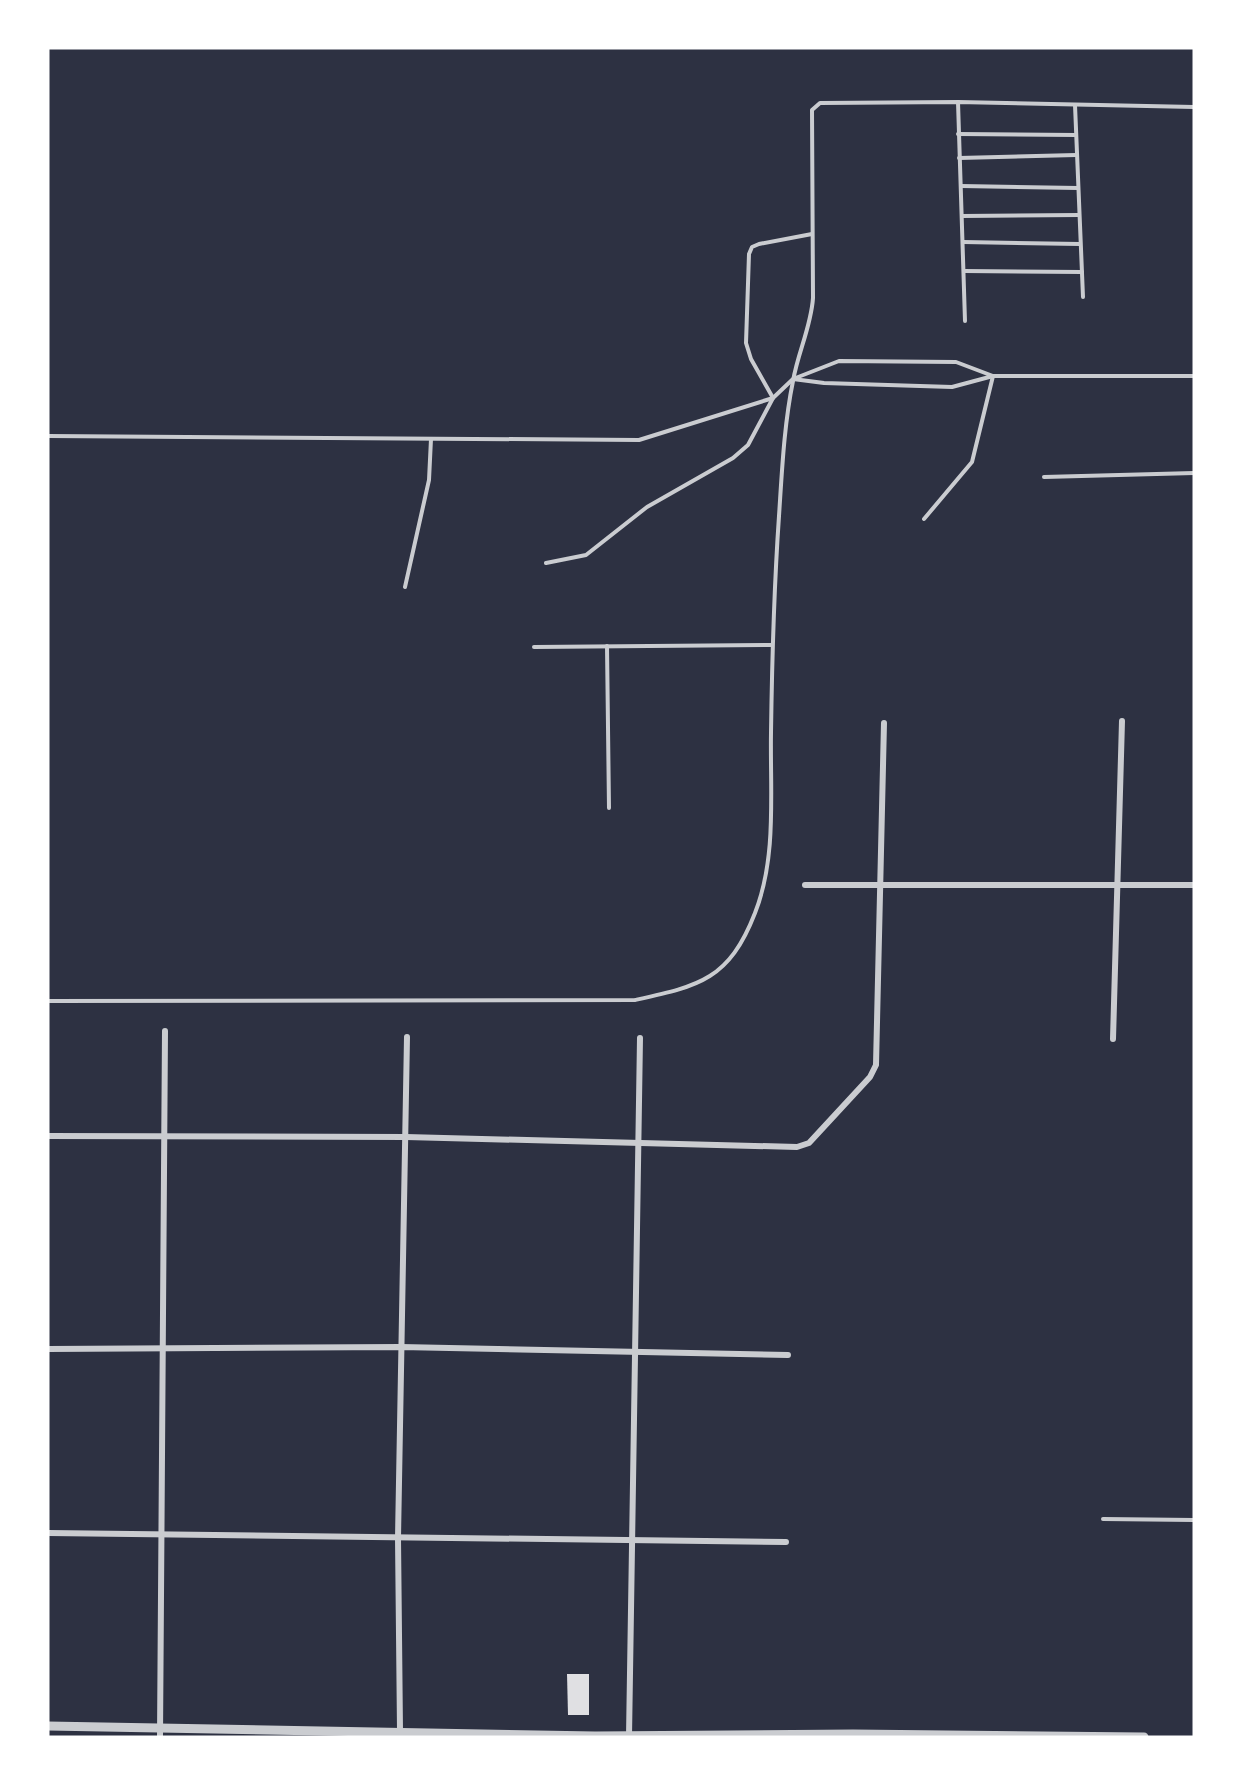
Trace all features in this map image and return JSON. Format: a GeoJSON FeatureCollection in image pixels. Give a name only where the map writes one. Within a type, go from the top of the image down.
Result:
{"type":"FeatureCollection","features":[{"type":"Feature","properties":{"kind":"street"},"geometry":{"type":"LineString","coordinates":[[1113,1039],[1122,721]]}},
{"type":"Feature","properties":{"kind":"street"},"geometry":{"type":"LineString","coordinates":[[48,1136],[406,1137],[638,1141],[797,1147],[809,1143],[870,1077],[876,1065],[884,723]]}},
{"type":"Feature","properties":{"kind":"street"},"geometry":{"type":"LineString","coordinates":[[806,885],[1194,885]]}},
{"type":"Feature","properties":{"kind":"street"},"geometry":{"type":"LineString","coordinates":[[160,1732],[165,1031]]}},
{"type":"Feature","properties":{"kind":"street"},"geometry":{"type":"LineString","coordinates":[[400,1734],[398,1538],[407,1037]]}},
{"type":"Feature","properties":{"kind":"street"},"geometry":{"type":"LineString","coordinates":[[629,1737],[640,1038]]}},
{"type":"Feature","properties":{"kind":"street"},"geometry":{"type":"LineString","coordinates":[[48,1349],[401,1347],[634,1350],[788,1355]]}},
{"type":"Feature","properties":{"kind":"street"},"geometry":{"type":"LineString","coordinates":[[48,1533],[786,1542]]}},
{"type":"Feature","properties":{"kind":"street"},"geometry":{"type":"LineString","coordinates":[[48,1726],[160,1732],[629,1737],[1144,1737]]}},
{"type":"Feature","properties":{"kind":"lane"},"geometry":{"type":"LineString","coordinates":[[958,102],[965,321]]}},
{"type":"Feature","properties":{"kind":"lane"},"geometry":{"type":"LineString","coordinates":[[48,1001],[635,1000],[702,983],[719,972],[736,950],[755,913],[769,861],[772,645],[779,516],[793,379],[812,319],[812,110],[820,103],[958,102],[1194,107]]}},
{"type":"Feature","properties":{"kind":"lane"},"geometry":{"type":"LineString","coordinates":[[1074,105],[1083,297]]}},
{"type":"Feature","properties":{"kind":"lane"},"geometry":{"type":"LineString","coordinates":[[958,134],[1076,135]]}},
{"type":"Feature","properties":{"kind":"lane"},"geometry":{"type":"LineString","coordinates":[[959,158],[1076,154]]}},
{"type":"Feature","properties":{"kind":"lane"},"geometry":{"type":"LineString","coordinates":[[961,186],[1078,188]]}},
{"type":"Feature","properties":{"kind":"lane"},"geometry":{"type":"LineString","coordinates":[[962,216],[1079,215]]}},
{"type":"Feature","properties":{"kind":"lane"},"geometry":{"type":"LineString","coordinates":[[773,398],[751,359],[746,343],[749,254],[752,247],[759,244],[812,234]]}},
{"type":"Feature","properties":{"kind":"lane"},"geometry":{"type":"LineString","coordinates":[[963,242],[1080,244]]}},
{"type":"Feature","properties":{"kind":"lane"},"geometry":{"type":"LineString","coordinates":[[964,271],[1082,272]]}},
{"type":"Feature","properties":{"kind":"lane"},"geometry":{"type":"LineString","coordinates":[[546,563],[586,555],[647,507],[733,458],[748,445],[773,398],[793,379],[839,361],[957,362],[993,376]]}},
{"type":"Feature","properties":{"kind":"lane"},"geometry":{"type":"LineString","coordinates":[[793,379],[824,383],[952,387],[993,376],[1194,376]]}},
{"type":"Feature","properties":{"kind":"lane"},"geometry":{"type":"LineString","coordinates":[[924,519],[972,462],[993,376]]}},
{"type":"Feature","properties":{"kind":"lane"},"geometry":{"type":"LineString","coordinates":[[48,436],[639,440],[773,398]]}},
{"type":"Feature","properties":{"kind":"lane"},"geometry":{"type":"LineString","coordinates":[[405,587],[429,480],[431,439]]}},
{"type":"Feature","properties":{"kind":"lane"},"geometry":{"type":"LineString","coordinates":[[1044,477],[1194,473]]}},
{"type":"Feature","properties":{"kind":"lane"},"geometry":{"type":"LineString","coordinates":[[534,647],[772,645]]}},
{"type":"Feature","properties":{"kind":"lane"},"geometry":{"type":"LineString","coordinates":[[607,646],[609,808]]}},
{"type":"Feature","properties":{"kind":"lane"},"geometry":{"type":"LineString","coordinates":[[1103,1519],[1194,1520]]}},
{"type":"Feature","properties":{"kind":"building"},"geometry":{"type":"Polygon","coordinates":[[[567,1674],[589,1674],[589,1715],[568,1715],[567,1674]]]}}]}
